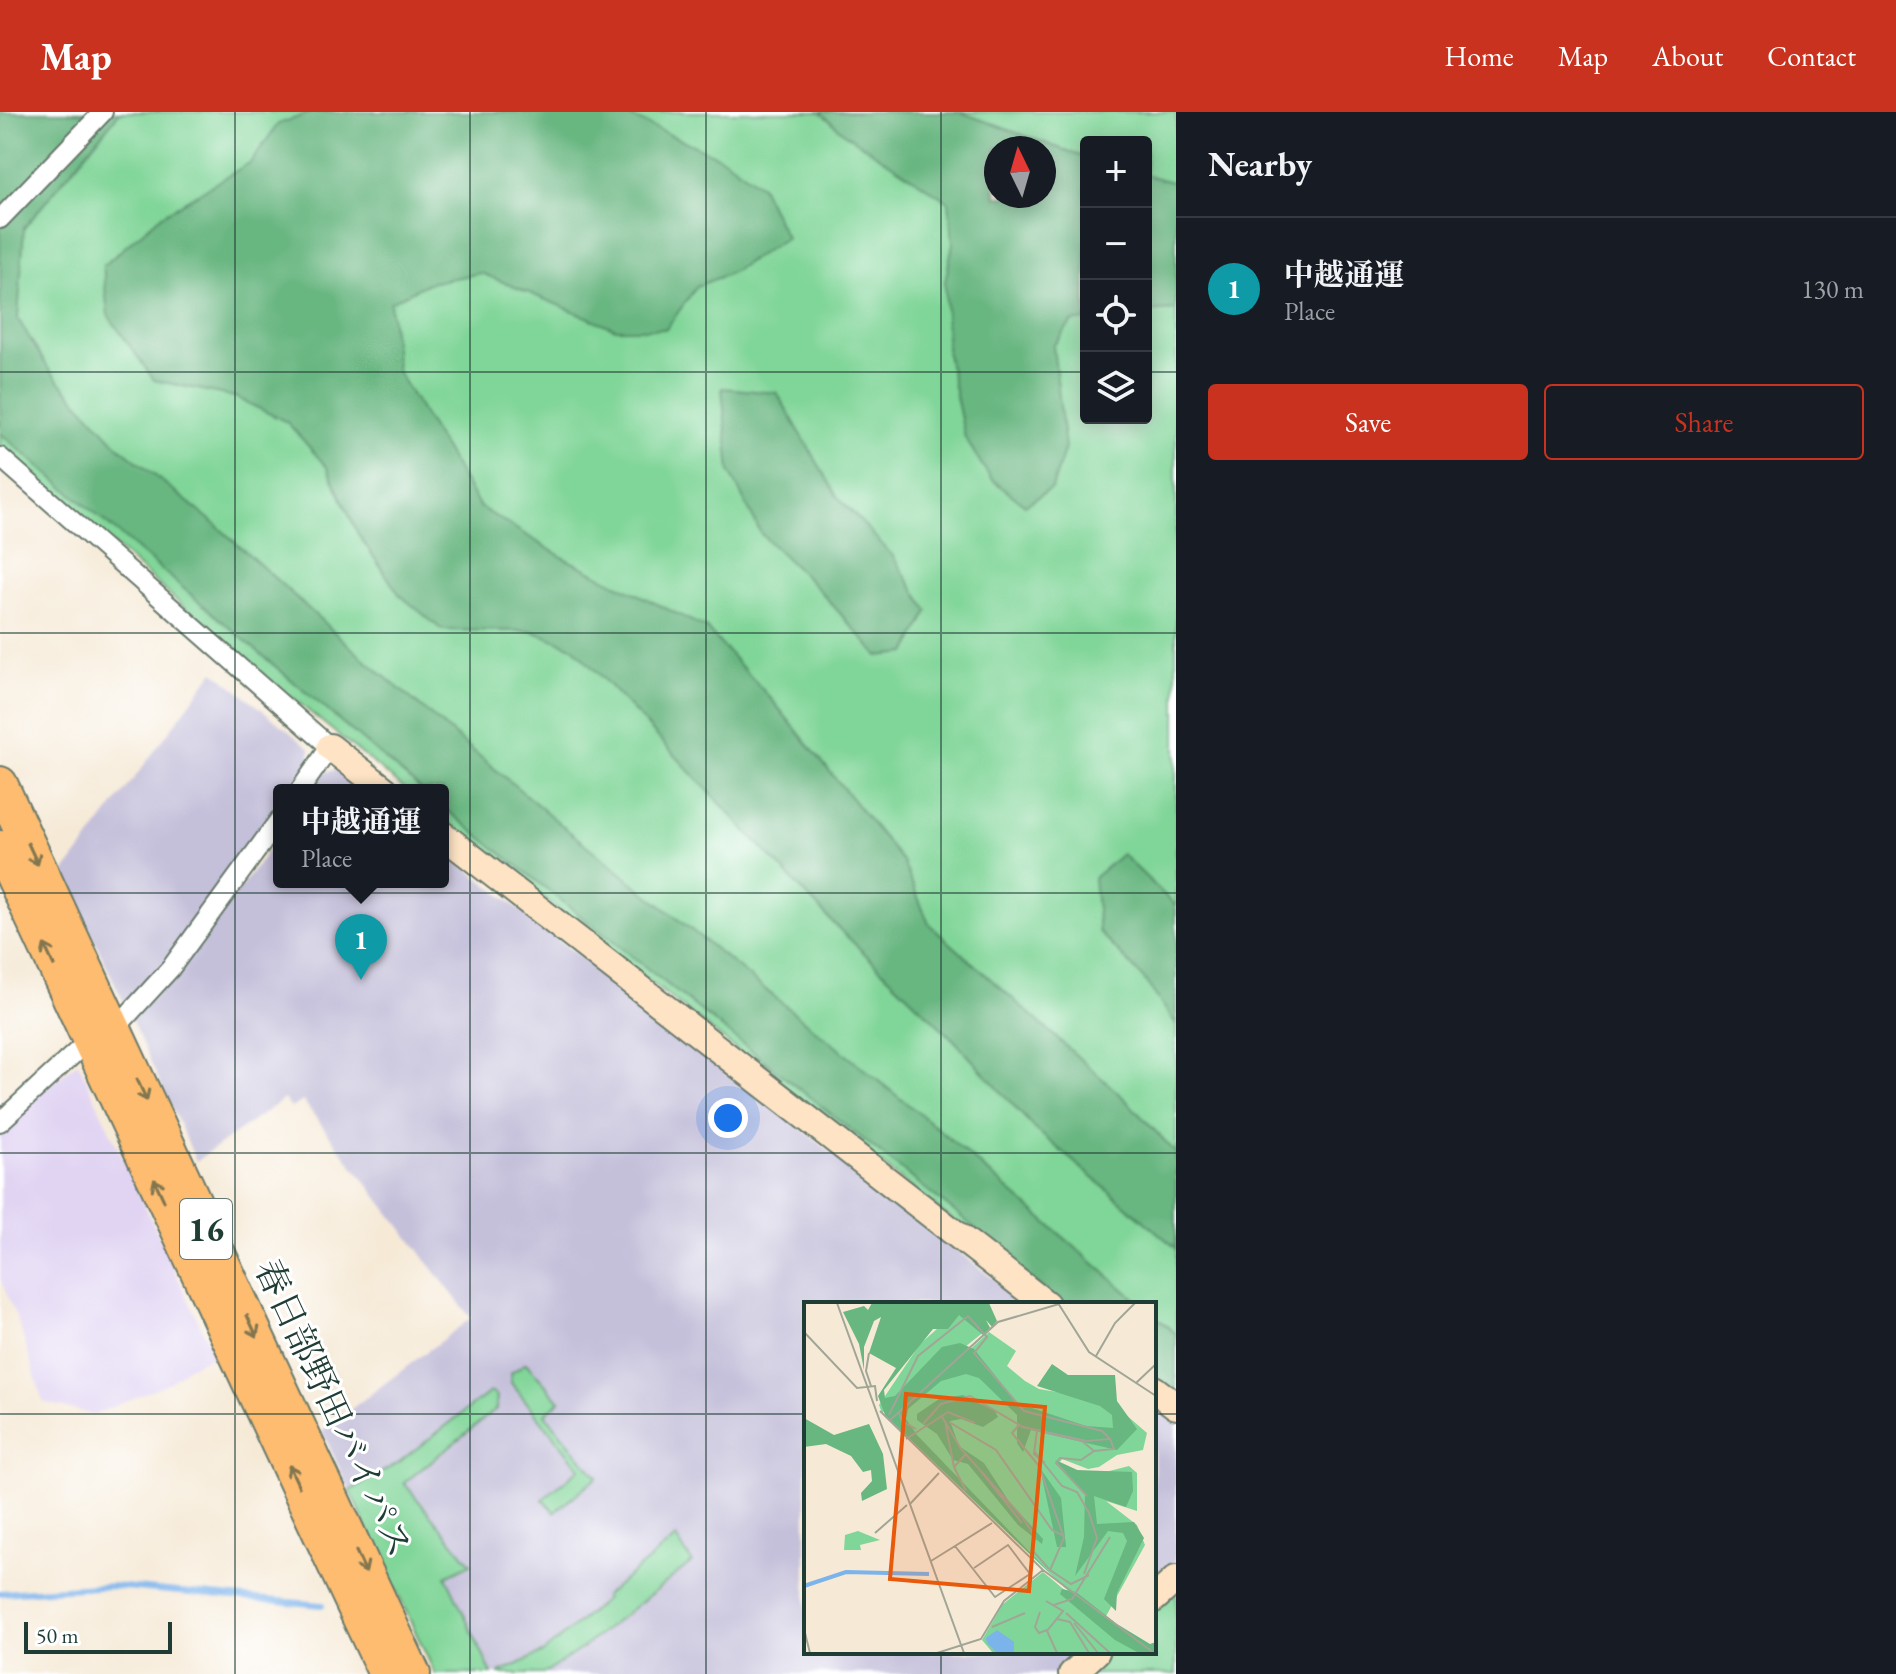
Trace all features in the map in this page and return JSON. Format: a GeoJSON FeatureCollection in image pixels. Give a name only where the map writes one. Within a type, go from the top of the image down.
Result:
{"type":"FeatureCollection","features":[{"type":"Feature","properties":{"kind":"highway","name":"春日部野田バイパス"},"geometry":{"type":"LineString","coordinates":[[0,784],[102,1035],[386,1674]]}},
{"type":"Feature","properties":{"kind":"highway","name":"春日部野田バイパス"},"geometry":{"type":"LineString","coordinates":[[0,848],[102,1035],[413,1674]]}},
{"type":"Feature","properties":{"kind":"street"},"geometry":{"type":"LineString","coordinates":[[0,219],[103,112]]}},
{"type":"Feature","properties":{"kind":"street"},"geometry":{"type":"LineString","coordinates":[[0,457],[330,747],[377,784]]}},
{"type":"Feature","properties":{"kind":"street"},"geometry":{"type":"LineString","coordinates":[[304,784],[330,747]]}},
{"type":"Feature","properties":{"kind":"street"},"geometry":{"type":"LineString","coordinates":[[0,1122],[102,1035],[170,969],[273,828]]}},
{"type":"Feature","properties":{"kind":"street"},"geometry":{"type":"LineString","coordinates":[[449,840],[1043,1302]]}},
{"type":"Feature","properties":{"kind":"street"},"geometry":{"type":"LineString","coordinates":[[1156,1391],[1176,1406]]}},
{"type":"Feature","properties":{"kind":"street"},"geometry":{"type":"LineString","coordinates":[[1156,1597],[1176,1579]]}},
{"type":"Feature","properties":{"kind":"street"},"geometry":{"type":"LineString","coordinates":[[1072,1674],[1094,1654]]}},
{"type":"Feature","properties":{"kind":"shaded area"},"geometry":{"type":"Polygon","coordinates":[[[214,671],[310,748],[310,759],[293,784],[273,784],[273,812],[161,967],[124,1003],[63,874],[214,671]]]}},
{"type":"Feature","properties":{"kind":"shaded area"},"geometry":{"type":"Polygon","coordinates":[[[336,770],[355,784],[314,784],[323,772],[336,770]]]}},
{"type":"Feature","properties":{"kind":"shaded area"},"geometry":{"type":"Polygon","coordinates":[[[273,844],[273,888],[449,888],[449,855],[1023,1302],[804,1302],[804,1654],[1077,1654],[1056,1674],[435,1674],[322,1431],[471,1318],[303,1101],[291,1108],[284,1099],[196,1161],[131,1019],[171,980],[273,844]]]}},
{"type":"Feature","properties":{"kind":"shaded area"},"geometry":{"type":"Polygon","coordinates":[[[78,1062],[214,1355],[188,1367],[170,1382],[94,1415],[43,1402],[20,1327],[0,1279],[0,1127],[78,1062]]]}},
{"type":"Feature","properties":{"kind":"shaded area"},"geometry":{"type":"Polygon","coordinates":[[[1156,1406],[1176,1422],[1176,1563],[1156,1581],[1156,1406]]]}},
{"type":"Feature","properties":{"kind":"green space"},"geometry":{"type":"Polygon","coordinates":[[[0,112],[120,112],[24,228],[18,319],[50,371],[118,446],[214,523],[365,660],[570,832],[937,1128],[1139,1302],[1057,1302],[965,1220],[449,812],[449,784],[415,784],[0,433],[0,112]]]}},
{"type":"Feature","properties":{"kind":"green space"},"geometry":{"type":"Polygon","coordinates":[[[109,112],[1176,112],[1176,1395],[1156,1380],[1156,1302],[1056,1302],[449,824],[449,784],[399,784],[226,644],[0,446],[0,230],[109,112]]]}},
{"type":"Feature","properties":{"kind":"green space"},"geometry":{"type":"Polygon","coordinates":[[[313,112],[620,112],[724,159],[761,186],[786,238],[730,273],[697,286],[666,329],[616,329],[481,273],[428,283],[390,302],[397,371],[480,507],[564,558],[706,628],[773,701],[903,862],[929,924],[1125,1099],[1176,1153],[1176,1248],[1034,1128],[955,1041],[834,924],[573,647],[532,631],[442,630],[399,594],[358,534],[327,467],[287,422],[235,397],[154,380],[108,315],[103,266],[162,215],[251,162],[278,124],[313,112]]]}},
{"type":"Feature","properties":{"kind":"green space"},"geometry":{"type":"Polygon","coordinates":[[[820,112],[960,112],[1026,136],[984,136],[984,208],[1056,208],[1056,147],[1080,156],[1080,321],[1072,322],[1053,346],[1065,448],[1052,488],[1025,505],[991,479],[965,438],[947,354],[945,282],[953,243],[949,202],[844,133],[820,112]]]}},
{"type":"Feature","properties":{"kind":"green space"},"geometry":{"type":"Polygon","coordinates":[[[1152,177],[1176,183],[1176,310],[1152,312],[1152,177]]]}},
{"type":"Feature","properties":{"kind":"green space"},"geometry":{"type":"Polygon","coordinates":[[[722,388],[777,393],[837,496],[892,555],[928,611],[907,653],[878,656],[821,592],[761,534],[730,472],[722,388]]]}},
{"type":"Feature","properties":{"kind":"green space"},"geometry":{"type":"Polygon","coordinates":[[[1122,854],[1176,906],[1176,1024],[1143,978],[1099,932],[1094,878],[1122,854]]]}},
{"type":"Feature","properties":{"kind":"green space"},"geometry":{"type":"Polygon","coordinates":[[[1156,1317],[1176,1334],[1176,1408],[1156,1391],[1156,1317]]]}},
{"type":"Feature","properties":{"kind":"green space"},"geometry":{"type":"Polygon","coordinates":[[[526,1363],[560,1401],[545,1414],[597,1477],[555,1512],[543,1499],[580,1468],[511,1383],[511,1373],[526,1363]]]}},
{"type":"Feature","properties":{"kind":"green space"},"geometry":{"type":"Polygon","coordinates":[[[490,1392],[497,1396],[496,1409],[404,1483],[471,1564],[446,1576],[492,1674],[435,1674],[350,1491],[399,1462],[490,1392]]]}},
{"type":"Feature","properties":{"kind":"green space"},"geometry":{"type":"Polygon","coordinates":[[[676,1538],[692,1562],[581,1649],[543,1674],[498,1674],[544,1652],[606,1599],[604,1596],[676,1538]]]}},
{"type":"Feature","properties":{"kind":"green space"},"geometry":{"type":"Polygon","coordinates":[[[1176,1591],[1176,1674],[1086,1674],[1108,1654],[1156,1654],[1156,1610],[1176,1591]]]}},
{"type":"Feature","properties":{"kind":"waterway"},"geometry":{"type":"LineString","coordinates":[[0,1593],[113,1586],[322,1605]]}},
{"type":"Feature","properties":{"kind":"place","name":"中越通運"},"geometry":{"type":"Point","coordinates":[361,980]}}]}
